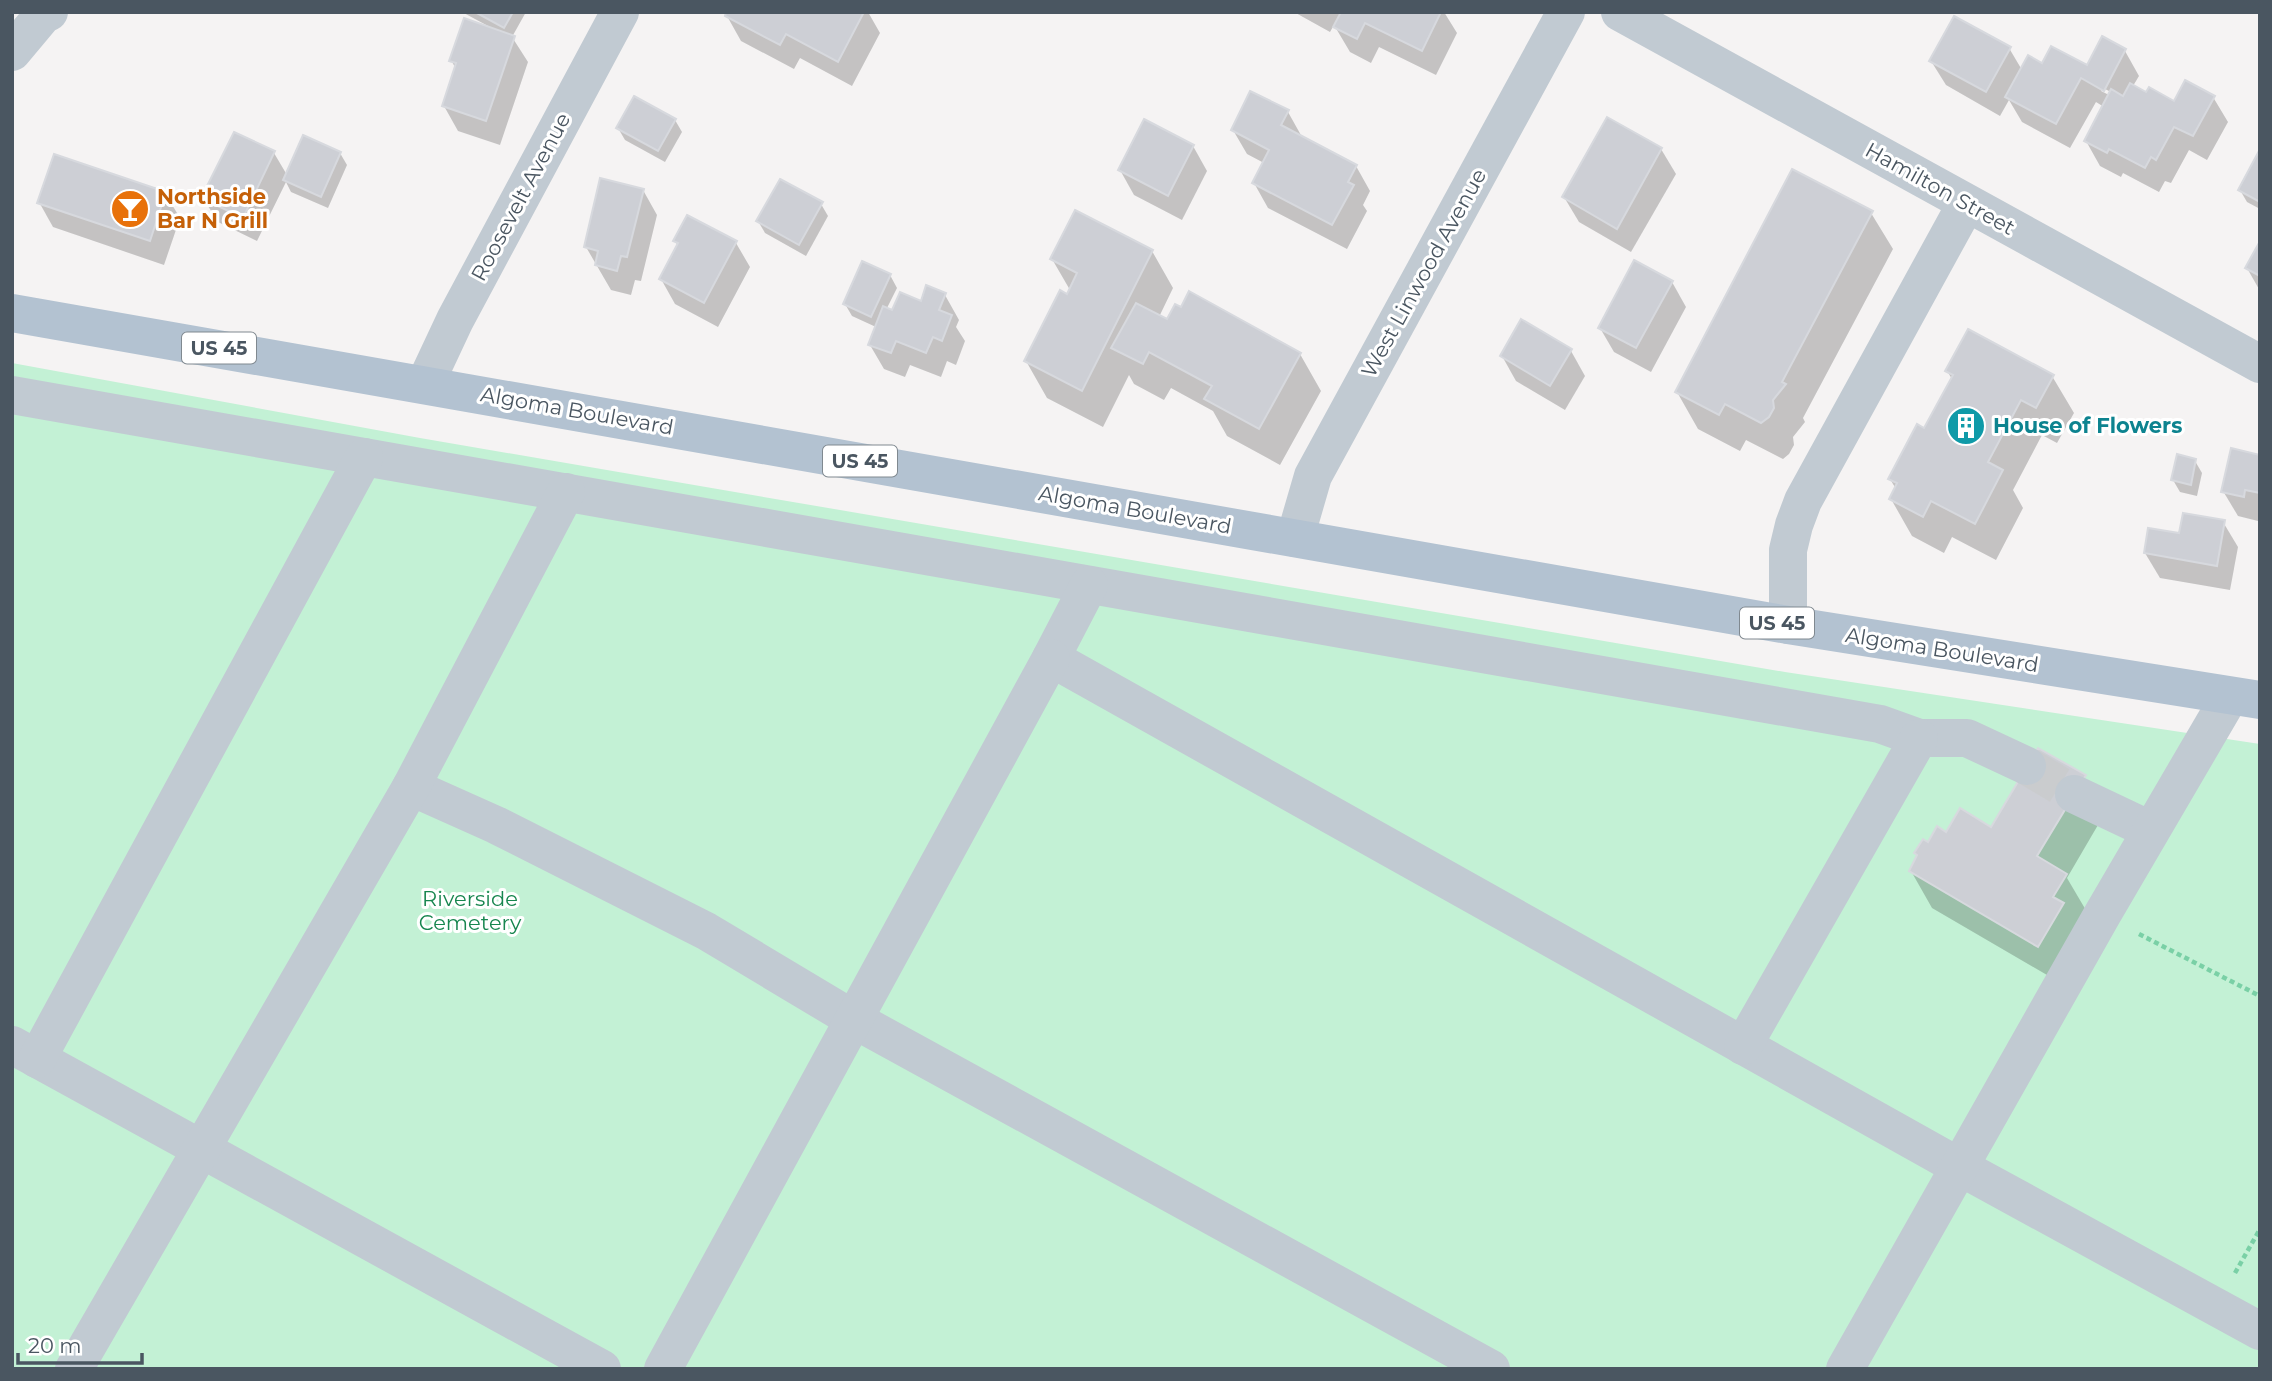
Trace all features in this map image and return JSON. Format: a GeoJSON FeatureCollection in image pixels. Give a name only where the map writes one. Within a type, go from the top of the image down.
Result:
{"type":"FeatureCollection","features":[{"type":"Feature","properties":{"kind":"main road","name":"Algoma Boulevard"},"geometry":{"type":"LineString","coordinates":[[12,313],[1788,625],[2245,698]]}},
{"type":"Feature","properties":{"kind":"street"},"geometry":{"type":"LineString","coordinates":[[12,52],[43,15],[49,12]]}},
{"type":"Feature","properties":{"kind":"street","name":"Roosevelt Avenue"},"geometry":{"type":"LineString","coordinates":[[425,384],[461,308],[620,12]]}},
{"type":"Feature","properties":{"kind":"street","name":"West Linwood Avenue"},"geometry":{"type":"LineString","coordinates":[[1295,538],[1313,476],[1566,12]]}},
{"type":"Feature","properties":{"kind":"street","name":"Hamilton Street"},"geometry":{"type":"LineString","coordinates":[[1620,12],[2260,364]]}},
{"type":"Feature","properties":{"kind":"street"},"geometry":{"type":"LineString","coordinates":[[1788,625],[1788,550],[1803,501],[1966,204]]}},
{"type":"Feature","properties":{"kind":"street"},"geometry":{"type":"LineString","coordinates":[[12,395],[1880,724],[1919,738],[1967,738],[2027,766]]}},
{"type":"Feature","properties":{"kind":"street"},"geometry":{"type":"LineString","coordinates":[[364,457],[24,1052],[602,1369]]}},
{"type":"Feature","properties":{"kind":"street"},"geometry":{"type":"LineString","coordinates":[[74,1369],[411,787],[566,492]]}},
{"type":"Feature","properties":{"kind":"street"},"geometry":{"type":"LineString","coordinates":[[663,1369],[1089,585]]}},
{"type":"Feature","properties":{"kind":"street"},"geometry":{"type":"LineString","coordinates":[[1051,658],[1958,1166],[2260,1331]]}},
{"type":"Feature","properties":{"kind":"street"},"geometry":{"type":"LineString","coordinates":[[1845,1369],[2150,830],[2245,698]]}},
{"type":"Feature","properties":{"kind":"street"},"geometry":{"type":"LineString","coordinates":[[1743,1046],[1919,738]]}},
{"type":"Feature","properties":{"kind":"street"},"geometry":{"type":"LineString","coordinates":[[411,787],[496,825],[706,931],[853,1018],[1490,1369]]}},
{"type":"Feature","properties":{"kind":"street"},"geometry":{"type":"LineString","coordinates":[[2074,794],[2150,830]]}},
{"type":"Feature","properties":{"kind":"path"},"geometry":{"type":"LineString","coordinates":[[2102,915],[2260,996]]}},
{"type":"Feature","properties":{"kind":"path"},"geometry":{"type":"LineString","coordinates":[[2215,1307],[2260,1229]]}},
{"type":"Feature","properties":{"kind":"green space","name":"Riverside Cemetery"},"geometry":{"type":"Polygon","coordinates":[[[12,363],[420,438],[1785,672],[2260,744],[2260,1369],[12,1369],[12,363]]]}},
{"type":"Feature","properties":{"kind":"building"},"geometry":{"type":"Polygon","coordinates":[[[475,12],[513,12],[504,28],[475,12]]]}},
{"type":"Feature","properties":{"kind":"building"},"geometry":{"type":"Polygon","coordinates":[[[726,12],[864,12],[838,62],[786,34],[780,45],[725,16],[726,12]]]}},
{"type":"Feature","properties":{"kind":"building"},"geometry":{"type":"Polygon","coordinates":[[[1341,12],[1441,12],[1422,51],[1365,23],[1357,39],[1333,27],[1341,12]]]}},
{"type":"Feature","properties":{"kind":"building"},"geometry":{"type":"Polygon","coordinates":[[[1954,16],[2011,47],[1986,92],[1929,61],[1954,16]]]}},
{"type":"Feature","properties":{"kind":"building"},"geometry":{"type":"Polygon","coordinates":[[[464,18],[515,36],[486,121],[442,106],[456,63],[449,61],[464,18]]]}},
{"type":"Feature","properties":{"kind":"building"},"geometry":{"type":"Polygon","coordinates":[[[2102,36],[2126,49],[2104,91],[2081,78],[2056,124],[2005,97],[2028,55],[2042,63],[2051,46],[2087,65],[2102,36]]]}},
{"type":"Feature","properties":{"kind":"building"},"geometry":{"type":"Polygon","coordinates":[[[2185,80],[2215,96],[2193,136],[2174,127],[2156,160],[2151,157],[2145,168],[2109,149],[2107,153],[2084,141],[2111,89],[2123,96],[2130,83],[2146,92],[2149,87],[2174,101],[2185,80]]]}},
{"type":"Feature","properties":{"kind":"building"},"geometry":{"type":"Polygon","coordinates":[[[1250,91],[1289,110],[1281,125],[1357,165],[1348,182],[1354,185],[1332,225],[1252,183],[1269,150],[1231,130],[1250,91]]]}},
{"type":"Feature","properties":{"kind":"building"},"geometry":{"type":"Polygon","coordinates":[[[634,96],[676,119],[658,151],[616,128],[634,96]]]}},
{"type":"Feature","properties":{"kind":"building"},"geometry":{"type":"Polygon","coordinates":[[[1607,117],[1662,148],[1617,229],[1562,197],[1607,117]]]}},
{"type":"Feature","properties":{"kind":"building"},"geometry":{"type":"Polygon","coordinates":[[[1144,119],[1194,145],[1168,196],[1118,170],[1144,119]]]}},
{"type":"Feature","properties":{"kind":"building"},"geometry":{"type":"Polygon","coordinates":[[[234,132],[275,151],[243,218],[201,198],[234,132]]]}},
{"type":"Feature","properties":{"kind":"building"},"geometry":{"type":"Polygon","coordinates":[[[303,135],[341,152],[321,197],[283,180],[303,135]]]}},
{"type":"Feature","properties":{"kind":"building"},"geometry":{"type":"Polygon","coordinates":[[[2260,149],[2260,202],[2238,190],[2260,149]]]}},
{"type":"Feature","properties":{"kind":"building"},"geometry":{"type":"Polygon","coordinates":[[[54,154],[166,192],[150,241],[37,203],[54,154]]]}},
{"type":"Feature","properties":{"kind":"building"},"geometry":{"type":"Polygon","coordinates":[[[1792,169],[1873,211],[1782,382],[1786,384],[1773,400],[1774,408],[1769,417],[1761,423],[1725,404],[1719,415],[1675,392],[1792,169]]]}},
{"type":"Feature","properties":{"kind":"building"},"geometry":{"type":"Polygon","coordinates":[[[600,178],[644,189],[627,257],[621,256],[617,271],[595,265],[598,251],[584,247],[600,178]]]}},
{"type":"Feature","properties":{"kind":"building"},"geometry":{"type":"Polygon","coordinates":[[[780,179],[823,202],[799,245],[756,221],[780,179]]]}},
{"type":"Feature","properties":{"kind":"building"},"geometry":{"type":"Polygon","coordinates":[[[1075,210],[1153,250],[1082,391],[1024,361],[1060,290],[1067,294],[1077,273],[1050,259],[1075,210]]]}},
{"type":"Feature","properties":{"kind":"building"},"geometry":{"type":"Polygon","coordinates":[[[687,215],[737,241],[704,303],[659,279],[678,243],[673,241],[687,215]]]}},
{"type":"Feature","properties":{"kind":"building"},"geometry":{"type":"Polygon","coordinates":[[[2260,241],[2260,276],[2245,268],[2260,241]]]}},
{"type":"Feature","properties":{"kind":"building"},"geometry":{"type":"Polygon","coordinates":[[[1634,260],[1673,281],[1636,348],[1598,328],[1634,260]]]}},
{"type":"Feature","properties":{"kind":"building"},"geometry":{"type":"Polygon","coordinates":[[[862,261],[891,274],[871,317],[843,304],[862,261]]]}},
{"type":"Feature","properties":{"kind":"building"},"geometry":{"type":"Polygon","coordinates":[[[926,285],[946,293],[939,310],[952,315],[942,341],[933,337],[926,353],[896,341],[891,353],[868,345],[883,306],[892,310],[900,292],[921,301],[926,285]]]}},
{"type":"Feature","properties":{"kind":"building"},"geometry":{"type":"Polygon","coordinates":[[[1189,291],[1301,353],[1259,429],[1204,399],[1212,386],[1149,352],[1143,364],[1111,348],[1136,303],[1167,319],[1175,304],[1181,307],[1189,291]]]}},
{"type":"Feature","properties":{"kind":"building"},"geometry":{"type":"Polygon","coordinates":[[[1521,319],[1572,349],[1550,386],[1500,356],[1521,319]]]}},
{"type":"Feature","properties":{"kind":"building","name":"House of Flowers"},"geometry":{"type":"Polygon","coordinates":[[[1968,329],[2054,375],[2036,408],[2021,400],[1988,462],[2003,470],[1975,524],[1931,501],[1923,517],[1889,499],[1897,483],[1888,479],[1917,424],[1924,428],[1953,375],[1945,371],[1968,329]]]}},
{"type":"Feature","properties":{"kind":"building"},"geometry":{"type":"Polygon","coordinates":[[[2231,448],[2260,455],[2260,493],[2245,490],[2244,497],[2221,492],[2231,448]]]}},
{"type":"Feature","properties":{"kind":"building"},"geometry":{"type":"Polygon","coordinates":[[[2177,454],[2196,459],[2191,485],[2171,480],[2177,454]]]}},
{"type":"Feature","properties":{"kind":"building"},"geometry":{"type":"Polygon","coordinates":[[[2183,513],[2225,520],[2217,566],[2144,553],[2148,528],[2179,533],[2183,513]]]}},
{"type":"Feature","properties":{"kind":"building"},"geometry":{"type":"Polygon","coordinates":[[[2038,748],[2086,775],[2037,856],[2067,874],[2053,897],[2064,903],[2038,947],[1909,871],[1917,855],[1914,853],[1923,839],[1928,842],[1937,826],[1946,832],[1960,808],[1991,827],[2038,748]]]}},
{"type":"Feature","properties":{"kind":"tunnel"},"geometry":{"type":"LineString","coordinates":[[2027,766],[2074,794]]}},
{"type":"Feature","properties":{"kind":"place","name":"Northside Bar N Grill"},"geometry":{"type":"Point","coordinates":[130,209]}},
{"type":"Feature","properties":{"kind":"place","name":"House of Flowers"},"geometry":{"type":"Point","coordinates":[1966,426]}}]}
